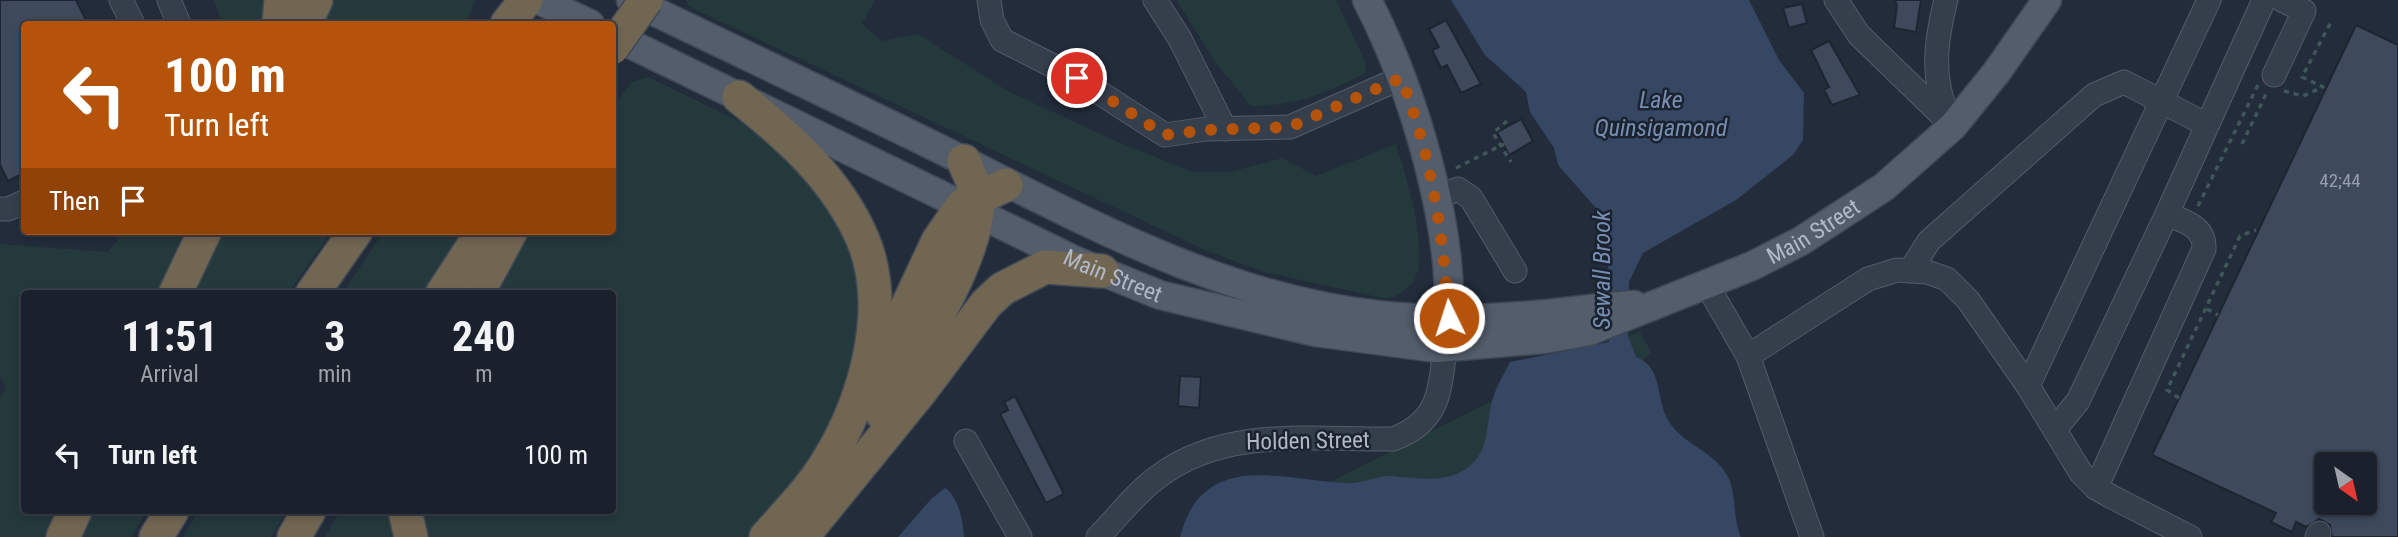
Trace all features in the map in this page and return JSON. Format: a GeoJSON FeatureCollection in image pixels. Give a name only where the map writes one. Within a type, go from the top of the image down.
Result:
{"type":"FeatureCollection","features":[{"type":"Feature","properties":{"kind":"highway"},"geometry":{"type":"LineString","coordinates":[[279,21],[281,0]]}},
{"type":"Feature","properties":{"kind":"highway"},"geometry":{"type":"LineString","coordinates":[[306,21],[316,0]]}},
{"type":"Feature","properties":{"kind":"highway"},"geometry":{"type":"LineString","coordinates":[[509,21],[526,0]]}},
{"type":"Feature","properties":{"kind":"highway"},"geometry":{"type":"LineString","coordinates":[[616,42],[646,0]]}},
{"type":"Feature","properties":{"kind":"highway"},"geometry":{"type":"LineString","coordinates":[[739,97],[797,144],[818,167],[856,224],[869,259],[875,304],[873,327],[866,367],[844,432]]}},
{"type":"Feature","properties":{"kind":"highway"},"geometry":{"type":"LineString","coordinates":[[841,490],[866,451],[948,295],[969,242],[981,199],[964,161]]}},
{"type":"Feature","properties":{"kind":"highway"},"geometry":{"type":"LineString","coordinates":[[766,537],[811,486],[844,432],[888,350],[938,241],[981,199]]}},
{"type":"Feature","properties":{"kind":"highway"},"geometry":{"type":"LineString","coordinates":[[177,290],[203,235]]}},
{"type":"Feature","properties":{"kind":"highway"},"geometry":{"type":"LineString","coordinates":[[316,290],[353,235]]}},
{"type":"Feature","properties":{"kind":"highway"},"geometry":{"type":"LineString","coordinates":[[445,290],[480,235]]}},
{"type":"Feature","properties":{"kind":"highway"},"geometry":{"type":"LineString","coordinates":[[479,290],[509,235]]}},
{"type":"Feature","properties":{"kind":"highway"},"geometry":{"type":"LineString","coordinates":[[802,537],[986,304],[1002,289],[1045,267],[1102,271]]}},
{"type":"Feature","properties":{"kind":"highway"},"geometry":{"type":"LineString","coordinates":[[63,537],[74,514]]}},
{"type":"Feature","properties":{"kind":"highway"},"geometry":{"type":"LineString","coordinates":[[156,537],[170,514]]}},
{"type":"Feature","properties":{"kind":"highway"},"geometry":{"type":"LineString","coordinates":[[294,537],[307,514]]}},
{"type":"Feature","properties":{"kind":"highway"},"geometry":{"type":"LineString","coordinates":[[406,514],[411,537]]}},
{"type":"Feature","properties":{"kind":"main road"},"geometry":{"type":"LineString","coordinates":[[539,0],[584,21]]}},
{"type":"Feature","properties":{"kind":"main road"},"geometry":{"type":"LineString","coordinates":[[631,0],[964,161]]}},
{"type":"Feature","properties":{"kind":"main road"},"geometry":{"type":"LineString","coordinates":[[1367,0],[1416,118],[1436,198],[1443,236],[1449,318],[1446,346]]}},
{"type":"Feature","properties":{"kind":"main road","name":"Main Street"},"geometry":{"type":"LineString","coordinates":[[981,199],[1102,271],[1160,295],[1240,316],[1315,332],[1413,346],[1545,339],[1591,319],[1654,304],[1707,285],[1771,257],[1842,216],[1911,166],[1953,126],[1996,73],[2047,0]]}},
{"type":"Feature","properties":{"kind":"main road","name":"Main Street"},"geometry":{"type":"LineString","coordinates":[[616,37],[739,97],[981,199],[1142,247],[1225,280],[1320,306],[1377,314],[1449,318],[1524,316],[1591,319]]}},
{"type":"Feature","properties":{"kind":"street"},"geometry":{"type":"LineString","coordinates":[[121,0],[132,21]]}},
{"type":"Feature","properties":{"kind":"street"},"geometry":{"type":"LineString","coordinates":[[169,0],[178,21]]}},
{"type":"Feature","properties":{"kind":"street"},"geometry":{"type":"LineString","coordinates":[[989,0],[992,20],[1002,40],[1077,78],[1165,135],[1225,129],[1290,127],[1401,78]]}},
{"type":"Feature","properties":{"kind":"street"},"geometry":{"type":"LineString","coordinates":[[1155,0],[1180,38],[1225,129]]}},
{"type":"Feature","properties":{"kind":"street"},"geometry":{"type":"LineString","coordinates":[[1836,0],[1858,36],[1953,126]]}},
{"type":"Feature","properties":{"kind":"street"},"geometry":{"type":"LineString","coordinates":[[1946,0],[1937,51],[1936,77],[1938,95],[1953,126]]}},
{"type":"Feature","properties":{"kind":"street"},"geometry":{"type":"LineString","coordinates":[[2028,386],[2209,0]]}},
{"type":"Feature","properties":{"kind":"street"},"geometry":{"type":"LineString","coordinates":[[2056,428],[2078,401],[2176,209],[2207,125],[2264,0]]}},
{"type":"Feature","properties":{"kind":"street"},"geometry":{"type":"LineString","coordinates":[[2271,82],[2304,10],[2282,0]]}},
{"type":"Feature","properties":{"kind":"street"},"geometry":{"type":"LineString","coordinates":[[1910,271],[1926,244],[2094,95],[2124,82],[2207,125]]}},
{"type":"Feature","properties":{"kind":"street"},"geometry":{"type":"LineString","coordinates":[[1436,198],[1458,189],[1471,198],[1515,271]]}},
{"type":"Feature","properties":{"kind":"street"},"geometry":{"type":"LineString","coordinates":[[0,209],[21,203]]}},
{"type":"Feature","properties":{"kind":"street"},"geometry":{"type":"LineString","coordinates":[[2096,488],[2204,249],[2205,239],[2199,229],[2176,209]]}},
{"type":"Feature","properties":{"kind":"street"},"geometry":{"type":"LineString","coordinates":[[1748,356],[1868,279],[1897,270],[1927,272],[1947,279],[1968,300],[2028,386],[2081,473],[2096,488],[2190,537]]}},
{"type":"Feature","properties":{"kind":"street"},"geometry":{"type":"LineString","coordinates":[[1707,285],[1748,356],[1812,537]]}},
{"type":"Feature","properties":{"kind":"street","name":"Holden Street"},"geometry":{"type":"LineString","coordinates":[[1098,537],[1157,476],[1180,463],[1223,446],[1265,438],[1393,439],[1411,433],[1434,410],[1446,346]]}},
{"type":"Feature","properties":{"kind":"street"},"geometry":{"type":"LineString","coordinates":[[966,441],[1020,537]]}},
{"type":"Feature","properties":{"kind":"path"},"geometry":{"type":"LineString","coordinates":[[2271,82],[2293,96],[2304,96],[2323,87],[2302,77],[2332,20]]}},
{"type":"Feature","properties":{"kind":"path"},"geometry":{"type":"LineString","coordinates":[[2242,144],[2271,82]]}},
{"type":"Feature","properties":{"kind":"path"},"geometry":{"type":"LineString","coordinates":[[2176,209],[2197,209],[2258,85],[2271,82]]}},
{"type":"Feature","properties":{"kind":"path"},"geometry":{"type":"LineString","coordinates":[[1507,121],[1493,133],[1511,162]]}},
{"type":"Feature","properties":{"kind":"path"},"geometry":{"type":"LineString","coordinates":[[1451,171],[1502,145]]}},
{"type":"Feature","properties":{"kind":"path"},"geometry":{"type":"LineString","coordinates":[[2179,398],[2167,390],[2240,236],[2256,230]]}},
{"type":"Feature","properties":{"kind":"path"},"geometry":{"type":"LineString","coordinates":[[2207,309],[2218,314]]}},
{"type":"Feature","properties":{"kind":"green space"},"geometry":{"type":"Polygon","coordinates":[[[214,0],[265,0],[263,21],[221,21],[214,0]]]}},
{"type":"Feature","properties":{"kind":"green space"},"geometry":{"type":"Polygon","coordinates":[[[328,0],[475,0],[467,21],[318,21],[328,0]]]}},
{"type":"Feature","properties":{"kind":"green space"},"geometry":{"type":"Polygon","coordinates":[[[686,0],[875,0],[862,24],[882,41],[918,34],[1008,91],[1111,139],[1193,172],[1230,172],[1282,158],[1316,176],[1396,144],[1418,231],[1419,266],[1415,279],[1395,297],[1382,298],[1264,272],[1207,251],[688,6],[686,0]]]}},
{"type":"Feature","properties":{"kind":"green space"},"geometry":{"type":"Polygon","coordinates":[[[1176,0],[1336,0],[1365,61],[1365,73],[1310,97],[1282,104],[1251,106],[1216,63],[1176,0]]]}},
{"type":"Feature","properties":{"kind":"green space"},"geometry":{"type":"Polygon","coordinates":[[[648,77],[749,126],[777,145],[832,203],[868,301],[838,431],[754,537],[423,537],[417,514],[616,514],[616,290],[489,290],[518,235],[616,235],[616,102],[632,82],[648,77]]]}},
{"type":"Feature","properties":{"kind":"green space"},"geometry":{"type":"Polygon","coordinates":[[[122,235],[182,235],[158,290],[21,290],[21,514],[58,514],[47,537],[0,537],[0,398],[6,387],[0,376],[0,244],[108,252],[122,235]]]}},
{"type":"Feature","properties":{"kind":"green space"},"geometry":{"type":"Polygon","coordinates":[[[219,235],[329,235],[291,290],[194,290],[219,235]]]}},
{"type":"Feature","properties":{"kind":"green space"},"geometry":{"type":"Polygon","coordinates":[[[381,235],[461,235],[426,290],[345,290],[381,235]]]}},
{"type":"Feature","properties":{"kind":"green space"},"geometry":{"type":"Polygon","coordinates":[[[1640,332],[1651,352],[1627,379],[1462,484],[1294,500],[1609,342],[1640,332]]]}},
{"type":"Feature","properties":{"kind":"green space"},"geometry":{"type":"Polygon","coordinates":[[[90,514],[145,514],[131,537],[79,537],[90,514]]]}},
{"type":"Feature","properties":{"kind":"green space"},"geometry":{"type":"Polygon","coordinates":[[[196,514],[285,514],[271,537],[183,537],[196,514]]]}},
{"type":"Feature","properties":{"kind":"green space"},"geometry":{"type":"Polygon","coordinates":[[[338,514],[399,514],[404,537],[325,537],[338,514]]]}},
{"type":"Feature","properties":{"kind":"water","name":"Lake Quinsigamond"},"geometry":{"type":"Polygon","coordinates":[[[1451,0],[1749,0],[1779,60],[1804,93],[1803,140],[1793,155],[1736,200],[1643,253],[1629,282],[1628,336],[1636,357],[1650,367],[1654,374],[1663,408],[1672,426],[1715,461],[1729,479],[1741,537],[1180,537],[1191,509],[1206,491],[1225,480],[1271,476],[1352,483],[1387,476],[1439,478],[1460,472],[1470,466],[1482,451],[1492,401],[1510,362],[1609,342],[1611,287],[1602,227],[1595,207],[1558,165],[1554,148],[1530,112],[1526,92],[1485,55],[1451,0]]]}},
{"type":"Feature","properties":{"kind":"water"},"geometry":{"type":"Polygon","coordinates":[[[945,488],[957,504],[964,537],[898,537],[932,498],[945,488]]]}},
{"type":"Feature","properties":{"kind":"building"},"geometry":{"type":"Polygon","coordinates":[[[0,0],[76,0],[86,21],[21,21],[21,174],[8,181],[0,165],[0,0]]]}},
{"type":"Feature","properties":{"kind":"building"},"geometry":{"type":"Polygon","coordinates":[[[1895,0],[1921,0],[1916,32],[1894,28],[1897,6],[1895,0]]]}},
{"type":"Feature","properties":{"kind":"building"},"geometry":{"type":"Polygon","coordinates":[[[1802,4],[1807,23],[1789,28],[1783,8],[1802,4]]]}},
{"type":"Feature","properties":{"kind":"building"},"geometry":{"type":"Polygon","coordinates":[[[1446,20],[1481,84],[1461,93],[1447,65],[1441,68],[1432,50],[1439,47],[1429,29],[1446,20]]]}},
{"type":"Feature","properties":{"kind":"building"},"geometry":{"type":"Polygon","coordinates":[[[2356,25],[2398,45],[2398,537],[2332,537],[2330,525],[2319,519],[2306,527],[2296,522],[2292,532],[2271,522],[2276,513],[2152,455],[2356,25]]]}},
{"type":"Feature","properties":{"kind":"building"},"geometry":{"type":"Polygon","coordinates":[[[1829,41],[1860,95],[1832,105],[1824,90],[1829,87],[1811,50],[1829,41]]]}},
{"type":"Feature","properties":{"kind":"building"},"geometry":{"type":"Polygon","coordinates":[[[1521,119],[1533,141],[1509,155],[1497,132],[1521,119]]]}},
{"type":"Feature","properties":{"kind":"building"},"geometry":{"type":"Polygon","coordinates":[[[1180,376],[1201,377],[1199,408],[1178,406],[1180,376]]]}},
{"type":"Feature","properties":{"kind":"building"},"geometry":{"type":"Polygon","coordinates":[[[1015,396],[1064,494],[1046,503],[1000,414],[1008,410],[1004,402],[1015,396]]]}},
{"type":"Feature","properties":{"kind":"route"},"geometry":{"type":"LineString","coordinates":[[1077,78],[1165,135],[1206,130],[1290,127],[1401,78],[1416,118],[1436,198],[1443,236],[1449,318]]}},
{"type":"Feature","properties":{"kind":"water label","name":"Sewall Brook"},"geometry":{"type":"Point","coordinates":[1602,270]}}]}
